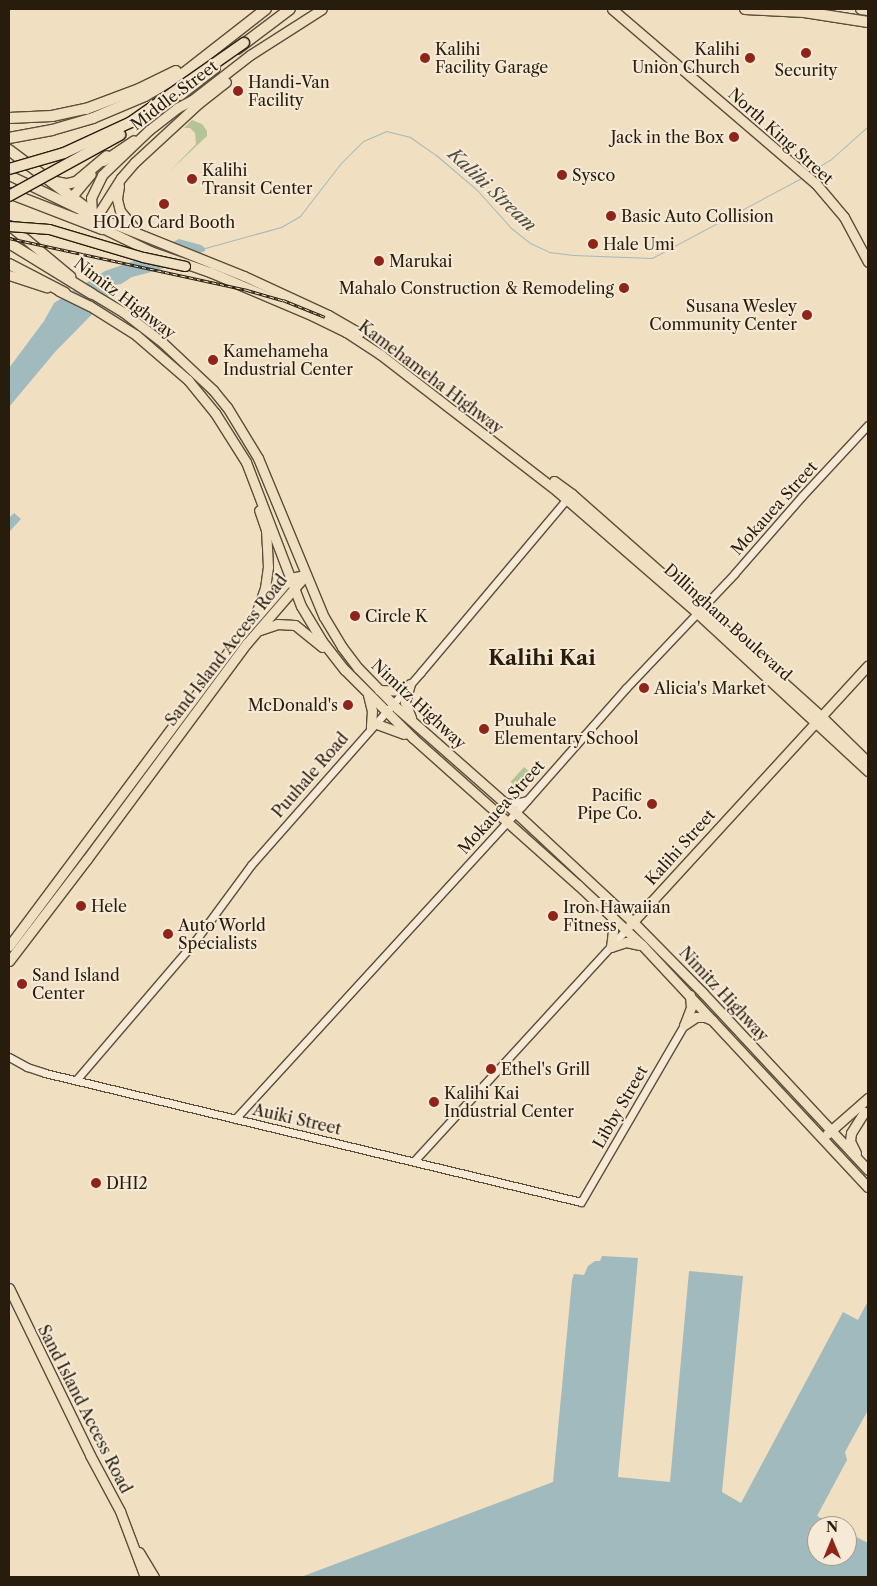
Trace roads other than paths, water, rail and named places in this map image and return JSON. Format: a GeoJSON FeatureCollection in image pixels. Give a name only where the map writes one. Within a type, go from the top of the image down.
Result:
{"type":"FeatureCollection","features":[{"type":"Feature","properties":{"kind":"highway"},"geometry":{"type":"LineString","coordinates":[[9,138],[61,128],[121,107],[171,81],[266,9]]}},
{"type":"Feature","properties":{"kind":"highway"},"geometry":{"type":"LineString","coordinates":[[9,169],[64,153],[131,122],[290,9]]}},
{"type":"Feature","properties":{"kind":"highway"},"geometry":{"type":"LineString","coordinates":[[745,9],[804,12]]}},
{"type":"Feature","properties":{"kind":"highway"},"geometry":{"type":"LineString","coordinates":[[783,9],[868,22]]}},
{"type":"Feature","properties":{"kind":"highway"},"geometry":{"type":"LineString","coordinates":[[861,9],[868,10]]}},
{"type":"Feature","properties":{"kind":"highway"},"geometry":{"type":"LineString","coordinates":[[9,118],[52,116],[101,104],[173,73],[222,43]]}},
{"type":"Feature","properties":{"kind":"highway"},"geometry":{"type":"LineString","coordinates":[[9,195],[145,120],[205,76],[244,43]]}},
{"type":"Feature","properties":{"kind":"highway"},"geometry":{"type":"LineString","coordinates":[[9,150],[93,215]]}},
{"type":"Feature","properties":{"kind":"highway"},"geometry":{"type":"LineString","coordinates":[[51,182],[67,184],[76,182],[108,156]]}},
{"type":"Feature","properties":{"kind":"highway"},"geometry":{"type":"LineString","coordinates":[[9,195],[46,206],[102,229]]}},
{"type":"Feature","properties":{"kind":"highway"},"geometry":{"type":"LineString","coordinates":[[78,219],[93,215]]}},
{"type":"Feature","properties":{"kind":"highway"},"geometry":{"type":"LineString","coordinates":[[9,243],[74,281],[92,294]]}},
{"type":"Feature","properties":{"kind":"highway"},"geometry":{"type":"LineString","coordinates":[[9,264],[65,293]]}},
{"type":"Feature","properties":{"kind":"main road","name":"Middle Street"},"geometry":{"type":"LineString","coordinates":[[93,215],[91,198],[102,175],[149,130],[177,108],[198,96],[250,55],[322,9]]}},
{"type":"Feature","properties":{"kind":"main road","name":"North King Street"},"geometry":{"type":"LineString","coordinates":[[613,9],[812,180],[844,218],[868,262]]}},
{"type":"Feature","properties":{"kind":"main road","name":"Middle Street"},"geometry":{"type":"LineString","coordinates":[[93,215],[135,162],[199,103],[276,39]]}},
{"type":"Feature","properties":{"kind":"main road"},"geometry":{"type":"LineString","coordinates":[[56,199],[70,197],[108,156],[149,130]]}},
{"type":"Feature","properties":{"kind":"main road","name":"Kamehameha Highway"},"geometry":{"type":"LineString","coordinates":[[9,175],[56,199],[196,257],[328,315],[369,339],[569,496]]}},
{"type":"Feature","properties":{"kind":"main road"},"geometry":{"type":"LineString","coordinates":[[121,178],[117,193],[120,211],[133,227],[146,236]]}},
{"type":"Feature","properties":{"kind":"main road"},"geometry":{"type":"LineString","coordinates":[[93,215],[102,229],[184,264]]}},
{"type":"Feature","properties":{"kind":"main road"},"geometry":{"type":"LineString","coordinates":[[9,226],[49,229],[143,257],[184,264]]}},
{"type":"Feature","properties":{"kind":"main road","name":"Nimitz Highway"},"geometry":{"type":"LineString","coordinates":[[9,226],[74,281]]}},
{"type":"Feature","properties":{"kind":"main road","name":"Kamehameha Highway"},"geometry":{"type":"LineString","coordinates":[[184,264],[210,272],[313,316],[365,344],[569,496]]}},
{"type":"Feature","properties":{"kind":"main road","name":"Nimitz Highway"},"geometry":{"type":"LineString","coordinates":[[9,275],[65,293],[116,321],[150,346],[188,380],[215,413],[246,462],[292,582],[311,624],[333,657],[413,738],[642,945],[868,1187]]}},
{"type":"Feature","properties":{"kind":"main road","name":"Nimitz Highway"},"geometry":{"type":"LineString","coordinates":[[92,294],[123,312],[162,342],[213,390],[227,407],[258,458],[324,617],[338,640],[379,690],[504,802],[519,810],[529,826],[648,936],[868,1170]]}},
{"type":"Feature","properties":{"kind":"main road"},"geometry":{"type":"LineString","coordinates":[[246,462],[252,490],[266,530],[269,553],[265,588],[251,624]]}},
{"type":"Feature","properties":{"kind":"main road","name":"Dillingham Boulevard"},"geometry":{"type":"LineString","coordinates":[[569,496],[868,762]]}},
{"type":"Feature","properties":{"kind":"main road","name":"Sand Island Access Road"},"geometry":{"type":"LineString","coordinates":[[9,946],[251,624],[292,582],[306,575]]}},
{"type":"Feature","properties":{"kind":"main road","name":"Sand Island Access Road"},"geometry":{"type":"LineString","coordinates":[[9,961],[88,859],[292,582]]}},
{"type":"Feature","properties":{"kind":"main road"},"geometry":{"type":"LineString","coordinates":[[255,633],[277,624],[295,625],[333,657]]}},
{"type":"Feature","properties":{"kind":"main road","name":"Kalihi Street"},"geometry":{"type":"LineString","coordinates":[[625,931],[868,665]]}},
{"type":"Feature","properties":{"kind":"main road"},"geometry":{"type":"LineString","coordinates":[[379,690],[407,688],[405,702],[414,723]]}},
{"type":"Feature","properties":{"kind":"main road"},"geometry":{"type":"LineString","coordinates":[[368,694],[372,711],[372,725],[386,725],[413,738]]}},
{"type":"Feature","properties":{"kind":"main road","name":"Dillingham Boulevard"},"geometry":{"type":"LineString","coordinates":[[818,719],[868,771]]}},
{"type":"Feature","properties":{"kind":"main road"},"geometry":{"type":"LineString","coordinates":[[149,758],[157,765]]}},
{"type":"Feature","properties":{"kind":"main road"},"geometry":{"type":"LineString","coordinates":[[78,852],[88,859]]}},
{"type":"Feature","properties":{"kind":"main road"},"geometry":{"type":"LineString","coordinates":[[622,911],[634,910],[648,905]]}},
{"type":"Feature","properties":{"kind":"main road"},"geometry":{"type":"LineString","coordinates":[[648,905],[644,924],[648,936]]}},
{"type":"Feature","properties":{"kind":"main road"},"geometry":{"type":"LineString","coordinates":[[612,918],[611,947],[626,942],[642,945]]}},
{"type":"Feature","properties":{"kind":"main road"},"geometry":{"type":"LineString","coordinates":[[684,1025],[691,1006],[689,994]]}},
{"type":"Feature","properties":{"kind":"main road"},"geometry":{"type":"LineString","coordinates":[[684,1025],[696,1017],[705,1017],[715,1021]]}},
{"type":"Feature","properties":{"kind":"main road"},"geometry":{"type":"LineString","coordinates":[[860,1163],[850,1141],[851,1132],[868,1098]]}},
{"type":"Feature","properties":{"kind":"main road"},"geometry":{"type":"LineString","coordinates":[[817,1115],[826,1119],[838,1120],[864,1109]]}},
{"type":"Feature","properties":{"kind":"main road"},"geometry":{"type":"LineString","coordinates":[[824,1140],[864,1109]]}},
{"type":"Feature","properties":{"kind":"main road","name":"Sand Island Access Road"},"geometry":{"type":"LineString","coordinates":[[9,1288],[90,1455],[120,1511],[145,1577]]}},
{"type":"Feature","properties":{"kind":"main road","name":"Sand Island Access Road"},"geometry":{"type":"LineString","coordinates":[[133,1545],[149,1565],[154,1577]]}},
{"type":"Feature","properties":{"kind":"street","name":"Mokauea Street"},"geometry":{"type":"LineString","coordinates":[[235,1119],[519,810],[868,425]]}},
{"type":"Feature","properties":{"kind":"street","name":"Puuhale Road"},"geometry":{"type":"LineString","coordinates":[[76,1080],[195,941],[251,865],[372,725],[407,688],[569,496]]}},
{"type":"Feature","properties":{"kind":"street"},"geometry":{"type":"LineString","coordinates":[[504,802],[515,804],[528,800]]}},
{"type":"Feature","properties":{"kind":"street","name":"Kalihi Street"},"geometry":{"type":"LineString","coordinates":[[414,1161],[625,931]]}},
{"type":"Feature","properties":{"kind":"street","name":"Libby Street"},"geometry":{"type":"LineString","coordinates":[[581,1202],[684,1025]]}},
{"type":"Feature","properties":{"kind":"street","name":"Auiki Street"},"geometry":{"type":"LineString","coordinates":[[9,1057],[38,1071],[581,1202]]}},
{"type":"Feature","properties":{"kind":"water"},"geometry":{"type":"Polygon","coordinates":[[[179,239],[201,245],[205,248],[205,251],[159,270],[132,277],[121,284],[113,285],[107,299],[55,352],[9,407],[9,368],[44,321],[54,303],[105,271],[134,261],[179,239]]]}},
{"type":"Feature","properties":{"kind":"water"},"geometry":{"type":"Polygon","coordinates":[[[14,513],[21,519],[9,532],[9,518],[14,513]]]}},
{"type":"Feature","properties":{"kind":"water"},"geometry":{"type":"Polygon","coordinates":[[[602,1256],[638,1258],[618,1477],[670,1482],[689,1271],[743,1276],[722,1492],[741,1503],[843,1312],[858,1320],[868,1301],[868,1410],[845,1452],[847,1460],[817,1516],[807,1516],[807,1566],[857,1566],[857,1537],[868,1543],[868,1577],[301,1577],[553,1482],[572,1280],[574,1274],[584,1275],[588,1266],[595,1261],[600,1261],[602,1256]]]}},
{"type":"Feature","properties":{"kind":"waterway","name":"Kalihi Stream"},"geometry":{"type":"LineString","coordinates":[[808,173],[830,160],[868,126]]}},
{"type":"Feature","properties":{"kind":"waterway","name":"Kalihi Stream"},"geometry":{"type":"LineString","coordinates":[[205,248],[281,227],[300,216],[341,163],[363,141],[386,131],[410,137],[436,155],[477,190],[511,228],[530,243],[549,252],[573,255],[652,258],[803,177]]}},
{"type":"Feature","properties":{"kind":"railway"},"geometry":{"type":"LineString","coordinates":[[9,238],[247,290],[283,300],[325,317]]}},
{"type":"Feature","properties":{"kind":"place","name":"Security"},"geometry":{"type":"Point","coordinates":[806,53]}},
{"type":"Feature","properties":{"kind":"place","name":"Kalihi Facility Garage"},"geometry":{"type":"Point","coordinates":[425,58]}},
{"type":"Feature","properties":{"kind":"place","name":"Kalihi Union Church"},"geometry":{"type":"Point","coordinates":[750,58]}},
{"type":"Feature","properties":{"kind":"place","name":"Handi-Van Facility"},"geometry":{"type":"Point","coordinates":[238,91]}},
{"type":"Feature","properties":{"kind":"place","name":"Jack in the Box"},"geometry":{"type":"Point","coordinates":[734,137]}},
{"type":"Feature","properties":{"kind":"place","name":"Sysco"},"geometry":{"type":"Point","coordinates":[562,175]}},
{"type":"Feature","properties":{"kind":"place","name":"Kalihi Transit Center"},"geometry":{"type":"Point","coordinates":[192,179]}},
{"type":"Feature","properties":{"kind":"place","name":"HOLO Card Booth"},"geometry":{"type":"Point","coordinates":[164,204]}},
{"type":"Feature","properties":{"kind":"place","name":"Basic Auto Collision"},"geometry":{"type":"Point","coordinates":[611,216]}},
{"type":"Feature","properties":{"kind":"place","name":"Hale Umi"},"geometry":{"type":"Point","coordinates":[593,244]}},
{"type":"Feature","properties":{"kind":"place","name":"Marukai"},"geometry":{"type":"Point","coordinates":[379,261]}},
{"type":"Feature","properties":{"kind":"place","name":"Mahalo Construction & Remodeling"},"geometry":{"type":"Point","coordinates":[624,288]}},
{"type":"Feature","properties":{"kind":"place","name":"Susana Wesley Community Center"},"geometry":{"type":"Point","coordinates":[807,315]}},
{"type":"Feature","properties":{"kind":"place","name":"Kamehameha Industrial Center"},"geometry":{"type":"Point","coordinates":[213,360]}},
{"type":"Feature","properties":{"kind":"place","name":"Circle K"},"geometry":{"type":"Point","coordinates":[355,616]}},
{"type":"Feature","properties":{"kind":"place","name":"Alicia's Market"},"geometry":{"type":"Point","coordinates":[644,688]}},
{"type":"Feature","properties":{"kind":"place","name":"McDonald's"},"geometry":{"type":"Point","coordinates":[348,705]}},
{"type":"Feature","properties":{"kind":"place","name":"Puuhale Elementary School"},"geometry":{"type":"Point","coordinates":[484,729]}},
{"type":"Feature","properties":{"kind":"place","name":"Pacific Pipe Co."},"geometry":{"type":"Point","coordinates":[652,804]}},
{"type":"Feature","properties":{"kind":"place","name":"Hele"},"geometry":{"type":"Point","coordinates":[81,906]}},
{"type":"Feature","properties":{"kind":"place","name":"Iron Hawaiian Fitness"},"geometry":{"type":"Point","coordinates":[553,916]}},
{"type":"Feature","properties":{"kind":"place","name":"Auto World Specialists"},"geometry":{"type":"Point","coordinates":[168,934]}},
{"type":"Feature","properties":{"kind":"place","name":"Sand Island Center"},"geometry":{"type":"Point","coordinates":[22,984]}},
{"type":"Feature","properties":{"kind":"place","name":"Ethel's Grill"},"geometry":{"type":"Point","coordinates":[491,1069]}},
{"type":"Feature","properties":{"kind":"place","name":"Kalihi Kai Industrial Center"},"geometry":{"type":"Point","coordinates":[434,1102]}},
{"type":"Feature","properties":{"kind":"place","name":"DHI2"},"geometry":{"type":"Point","coordinates":[96,1183]}},
{"type":"Feature","properties":{"kind":"district","name":"Kalihi Kai"},"geometry":{"type":"Point","coordinates":[542,658]}}]}
